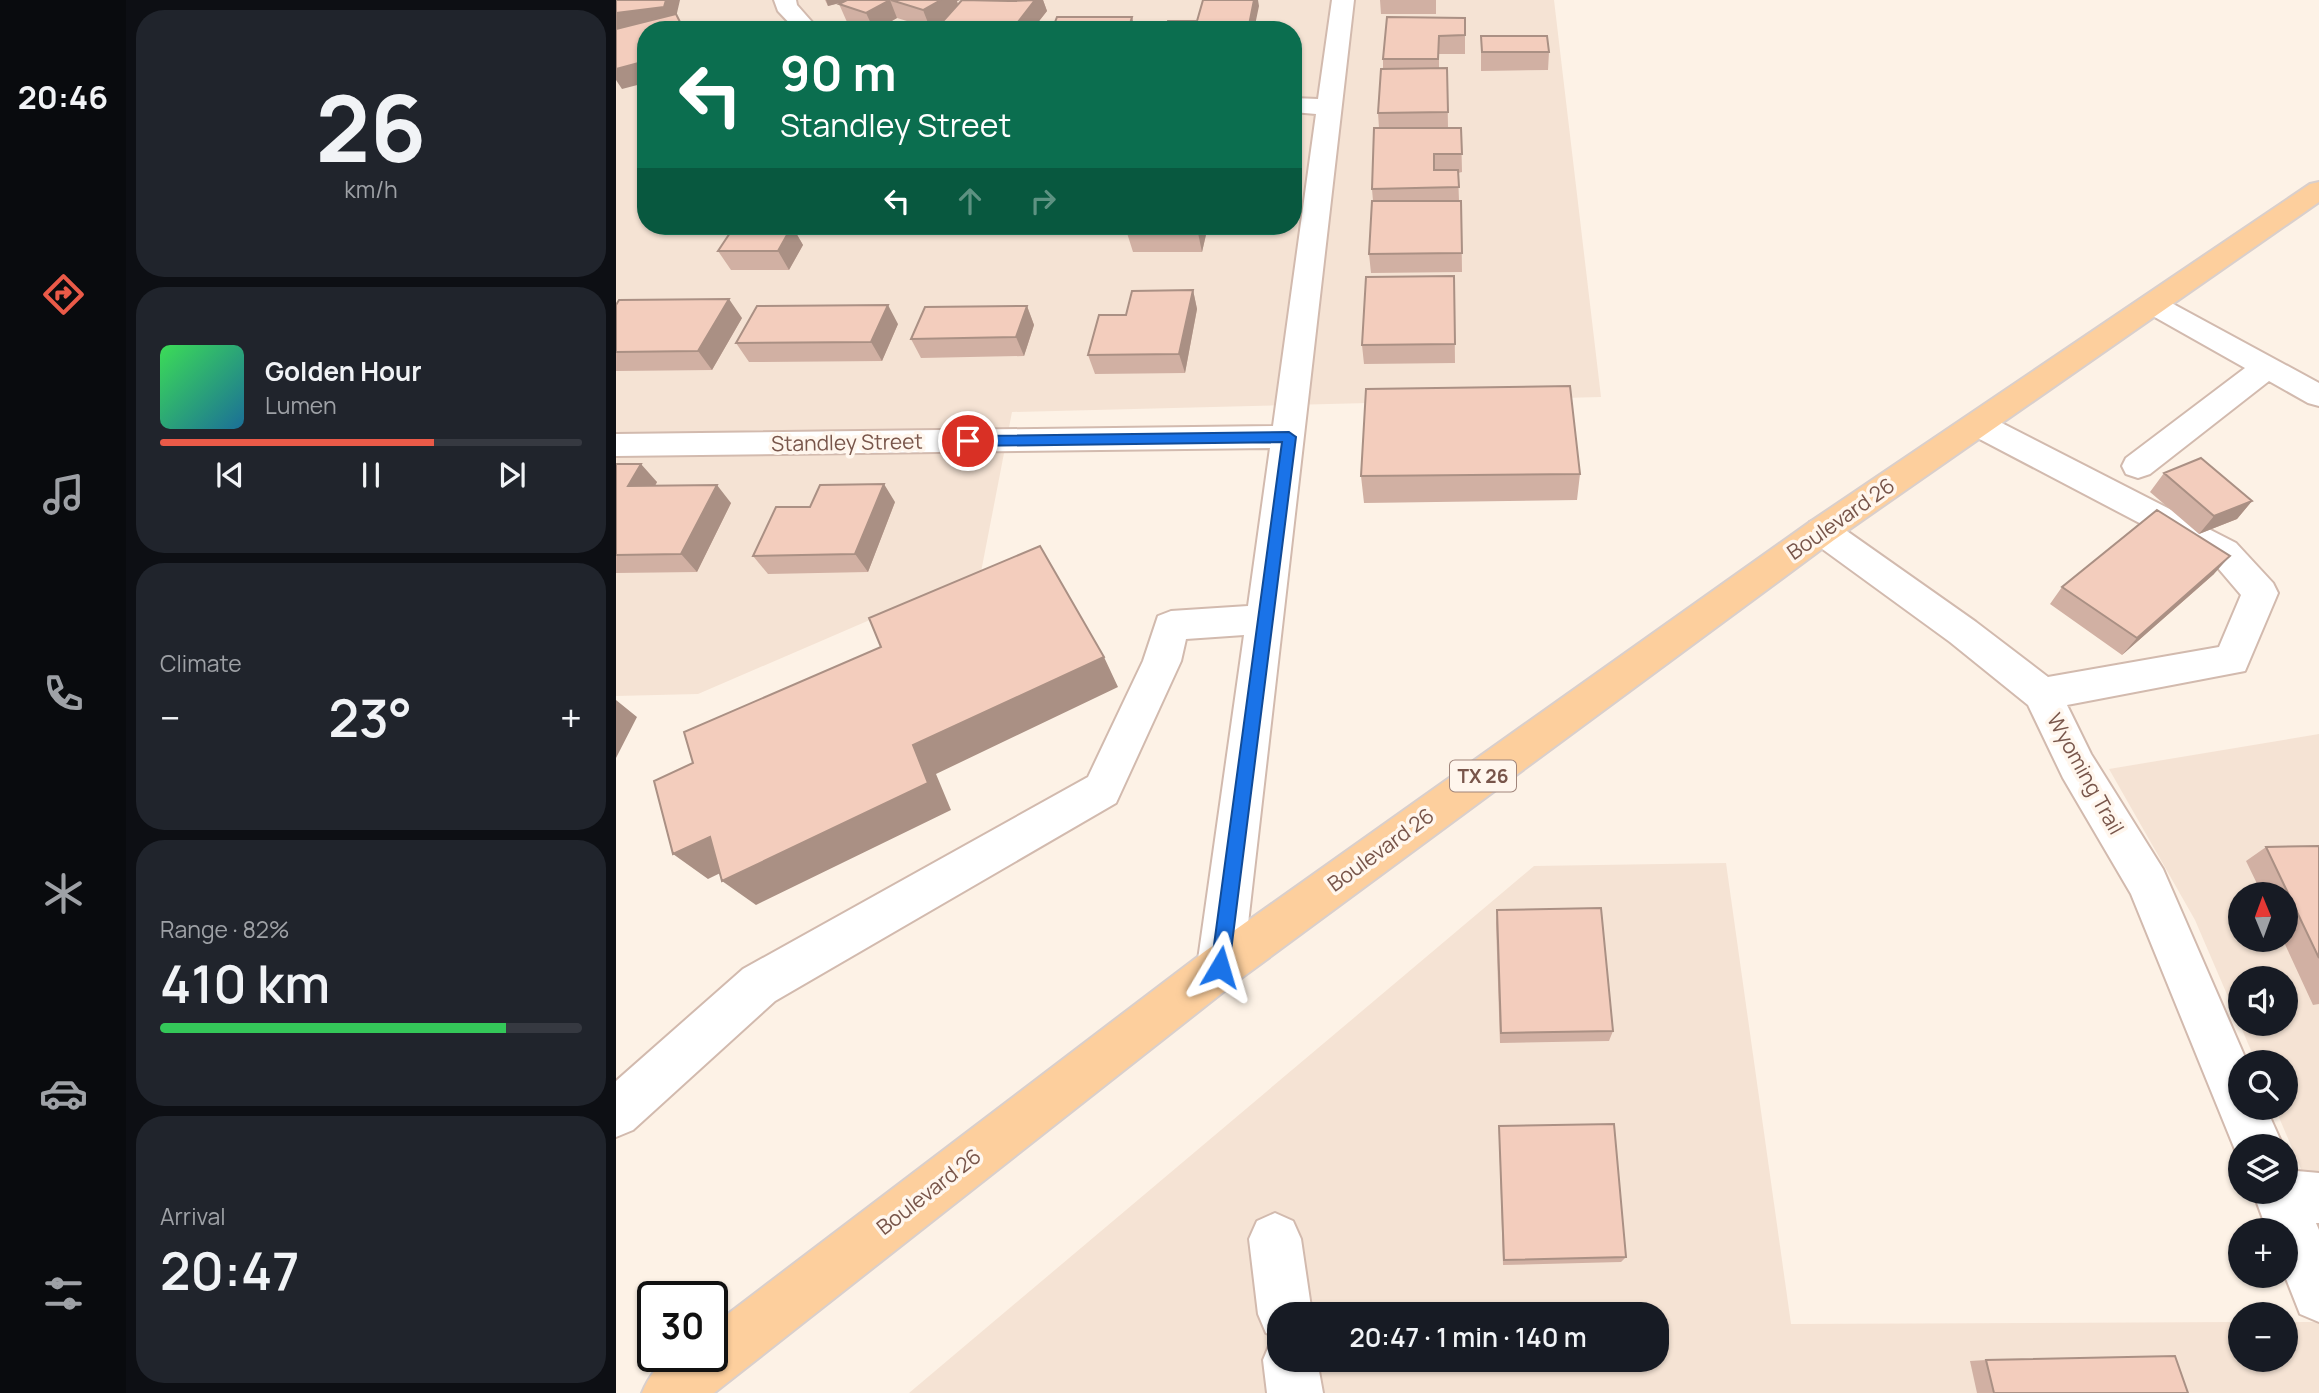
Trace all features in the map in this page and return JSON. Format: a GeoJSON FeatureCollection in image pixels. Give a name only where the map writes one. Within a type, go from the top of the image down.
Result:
{"type":"FeatureCollection","features":[{"type":"Feature","properties":{"kind":"main road","name":"Boulevard 26"},"geometry":{"type":"LineString","coordinates":[[670,1393],[1220,967],[1822,531],[2319,190]]}},
{"type":"Feature","properties":{"kind":"street"},"geometry":{"type":"LineString","coordinates":[[785,0],[786,6],[800,21]]}},
{"type":"Feature","properties":{"kind":"street"},"geometry":{"type":"LineString","coordinates":[[1220,967],[1343,0]]}},
{"type":"Feature","properties":{"kind":"street"},"geometry":{"type":"LineString","coordinates":[[1302,106],[1329,107]]}},
{"type":"Feature","properties":{"kind":"street"},"geometry":{"type":"LineString","coordinates":[[2154,305],[2319,396]]}},
{"type":"Feature","properties":{"kind":"street"},"geometry":{"type":"LineString","coordinates":[[2138,466],[2266,368]]}},
{"type":"Feature","properties":{"kind":"street"},"geometry":{"type":"LineString","coordinates":[[1979,425],[2224,552],[2260,593],[2232,660],[2042,694]]}},
{"type":"Feature","properties":{"kind":"street","name":"Standley Street"},"geometry":{"type":"LineString","coordinates":[[616,445],[1289,437]]}},
{"type":"Feature","properties":{"kind":"street","name":"Wyoming Trail"},"geometry":{"type":"LineString","coordinates":[[1822,531],[1963,632],[2042,694],[2077,766],[2148,883],[2228,1073]]}},
{"type":"Feature","properties":{"kind":"street"},"geometry":{"type":"LineString","coordinates":[[616,1113],[759,985],[1102,790],[1162,661],[1171,625],[1265,619]]}},
{"type":"Feature","properties":{"kind":"street"},"geometry":{"type":"LineString","coordinates":[[2294,1204],[2319,1294]]}},
{"type":"Feature","properties":{"kind":"street"},"geometry":{"type":"LineString","coordinates":[[1275,1238],[1283,1302]]}},
{"type":"Feature","properties":{"kind":"street"},"geometry":{"type":"LineString","coordinates":[[1291,1372],[1294,1393]]}},
{"type":"Feature","properties":{"kind":"shaded area"},"geometry":{"type":"Polygon","coordinates":[[[616,0],[1554,0],[1601,397],[1012,412],[981,572],[698,694],[616,696],[616,0]]]}},
{"type":"Feature","properties":{"kind":"shaded area"},"geometry":{"type":"Polygon","coordinates":[[[2319,734],[2319,1211],[2298,1162],[2298,1134],[2286,1134],[2280,1120],[2298,1120],[2298,1050],[2251,1050],[2245,1036],[2298,1036],[2298,966],[2228,966],[2228,997],[2195,920],[2109,769],[2319,734]]]}},
{"type":"Feature","properties":{"kind":"shaded area"},"geometry":{"type":"Polygon","coordinates":[[[1726,863],[1791,1324],[2228,1322],[2228,1372],[2298,1372],[2298,1322],[2319,1322],[2319,1393],[909,1393],[1534,866],[1726,863]]]}},
{"type":"Feature","properties":{"kind":"building"},"geometry":{"type":"Polygon","coordinates":[[[616,0],[666,0],[664,7],[616,13],[616,0]]]}},
{"type":"Feature","properties":{"kind":"building"},"geometry":{"type":"Polygon","coordinates":[[[847,0],[890,0],[866,13],[839,4],[847,0]]]}},
{"type":"Feature","properties":{"kind":"building"},"geometry":{"type":"Polygon","coordinates":[[[891,0],[941,0],[923,10],[891,0]]]}},
{"type":"Feature","properties":{"kind":"building"},"geometry":{"type":"Polygon","coordinates":[[[962,0],[1035,0],[1019,21],[943,21],[962,0]]]}},
{"type":"Feature","properties":{"kind":"building"},"geometry":{"type":"Polygon","coordinates":[[[1203,0],[1254,0],[1250,21],[1197,21],[1203,0]]]}},
{"type":"Feature","properties":{"kind":"building"},"geometry":{"type":"Polygon","coordinates":[[[676,14],[680,21],[648,21],[676,14]]]}},
{"type":"Feature","properties":{"kind":"building"},"geometry":{"type":"Polygon","coordinates":[[[1057,17],[1132,17],[1131,21],[1055,21],[1057,17]]]}},
{"type":"Feature","properties":{"kind":"building"},"geometry":{"type":"Polygon","coordinates":[[[1387,17],[1465,18],[1465,35],[1439,36],[1438,59],[1383,59],[1387,17]]]}},
{"type":"Feature","properties":{"kind":"building"},"geometry":{"type":"Polygon","coordinates":[[[637,24],[637,63],[616,69],[616,29],[637,24]]]}},
{"type":"Feature","properties":{"kind":"building"},"geometry":{"type":"Polygon","coordinates":[[[1481,36],[1547,36],[1549,52],[1482,52],[1481,36]]]}},
{"type":"Feature","properties":{"kind":"building"},"geometry":{"type":"Polygon","coordinates":[[[1447,68],[1448,112],[1378,113],[1381,69],[1447,68]]]}},
{"type":"Feature","properties":{"kind":"building"},"geometry":{"type":"Polygon","coordinates":[[[1374,128],[1461,128],[1462,154],[1434,154],[1434,170],[1458,170],[1459,187],[1372,189],[1374,128]]]}},
{"type":"Feature","properties":{"kind":"building"},"geometry":{"type":"Polygon","coordinates":[[[1372,201],[1461,201],[1462,253],[1369,254],[1372,201]]]}},
{"type":"Feature","properties":{"kind":"building"},"geometry":{"type":"Polygon","coordinates":[[[729,235],[787,235],[778,251],[718,251],[729,235]]]}},
{"type":"Feature","properties":{"kind":"building"},"geometry":{"type":"Polygon","coordinates":[[[1454,276],[1455,344],[1362,345],[1366,277],[1454,276]]]}},
{"type":"Feature","properties":{"kind":"building"},"geometry":{"type":"Polygon","coordinates":[[[1193,290],[1179,354],[1088,355],[1099,315],[1126,315],[1132,291],[1193,290]]]}},
{"type":"Feature","properties":{"kind":"building"},"geometry":{"type":"Polygon","coordinates":[[[729,299],[698,351],[616,352],[616,305],[619,300],[729,299]]]}},
{"type":"Feature","properties":{"kind":"building"},"geometry":{"type":"Polygon","coordinates":[[[888,305],[871,342],[736,343],[757,306],[888,305]]]}},
{"type":"Feature","properties":{"kind":"building"},"geometry":{"type":"Polygon","coordinates":[[[1027,306],[1016,337],[911,339],[925,307],[1027,306]]]}},
{"type":"Feature","properties":{"kind":"building"},"geometry":{"type":"Polygon","coordinates":[[[1570,386],[1580,474],[1361,476],[1366,389],[1570,386]]]}},
{"type":"Feature","properties":{"kind":"building"},"geometry":{"type":"Polygon","coordinates":[[[2201,458],[2252,501],[2214,516],[2164,473],[2201,458]]]}},
{"type":"Feature","properties":{"kind":"building"},"geometry":{"type":"Polygon","coordinates":[[[616,464],[641,464],[628,486],[717,485],[681,554],[616,555],[616,464]]]}},
{"type":"Feature","properties":{"kind":"building"},"geometry":{"type":"Polygon","coordinates":[[[884,484],[855,554],[753,556],[776,507],[810,507],[820,485],[884,484]]]}},
{"type":"Feature","properties":{"kind":"building"},"geometry":{"type":"Polygon","coordinates":[[[2157,510],[2230,556],[2137,638],[2062,587],[2157,510]]]}},
{"type":"Feature","properties":{"kind":"building"},"geometry":{"type":"Polygon","coordinates":[[[1040,546],[1104,657],[913,745],[928,783],[722,881],[710,837],[673,854],[654,781],[693,763],[684,732],[881,647],[869,618],[1040,546]]]}},
{"type":"Feature","properties":{"kind":"building"},"geometry":{"type":"Polygon","coordinates":[[[2319,846],[2319,958],[2298,914],[2298,882],[2283,882],[2266,847],[2319,846]]]}},
{"type":"Feature","properties":{"kind":"building"},"geometry":{"type":"Polygon","coordinates":[[[1601,908],[1613,1031],[1501,1033],[1497,910],[1601,908]]]}},
{"type":"Feature","properties":{"kind":"building"},"geometry":{"type":"Polygon","coordinates":[[[1614,1124],[1626,1257],[1504,1260],[1499,1126],[1614,1124]]]}},
{"type":"Feature","properties":{"kind":"building"},"geometry":{"type":"Polygon","coordinates":[[[2175,1356],[2188,1393],[1994,1393],[1986,1360],[2175,1356]]]}},
{"type":"Feature","properties":{"kind":"route"},"geometry":{"type":"LineString","coordinates":[[968,441],[1289,437],[1220,967]]}}]}
